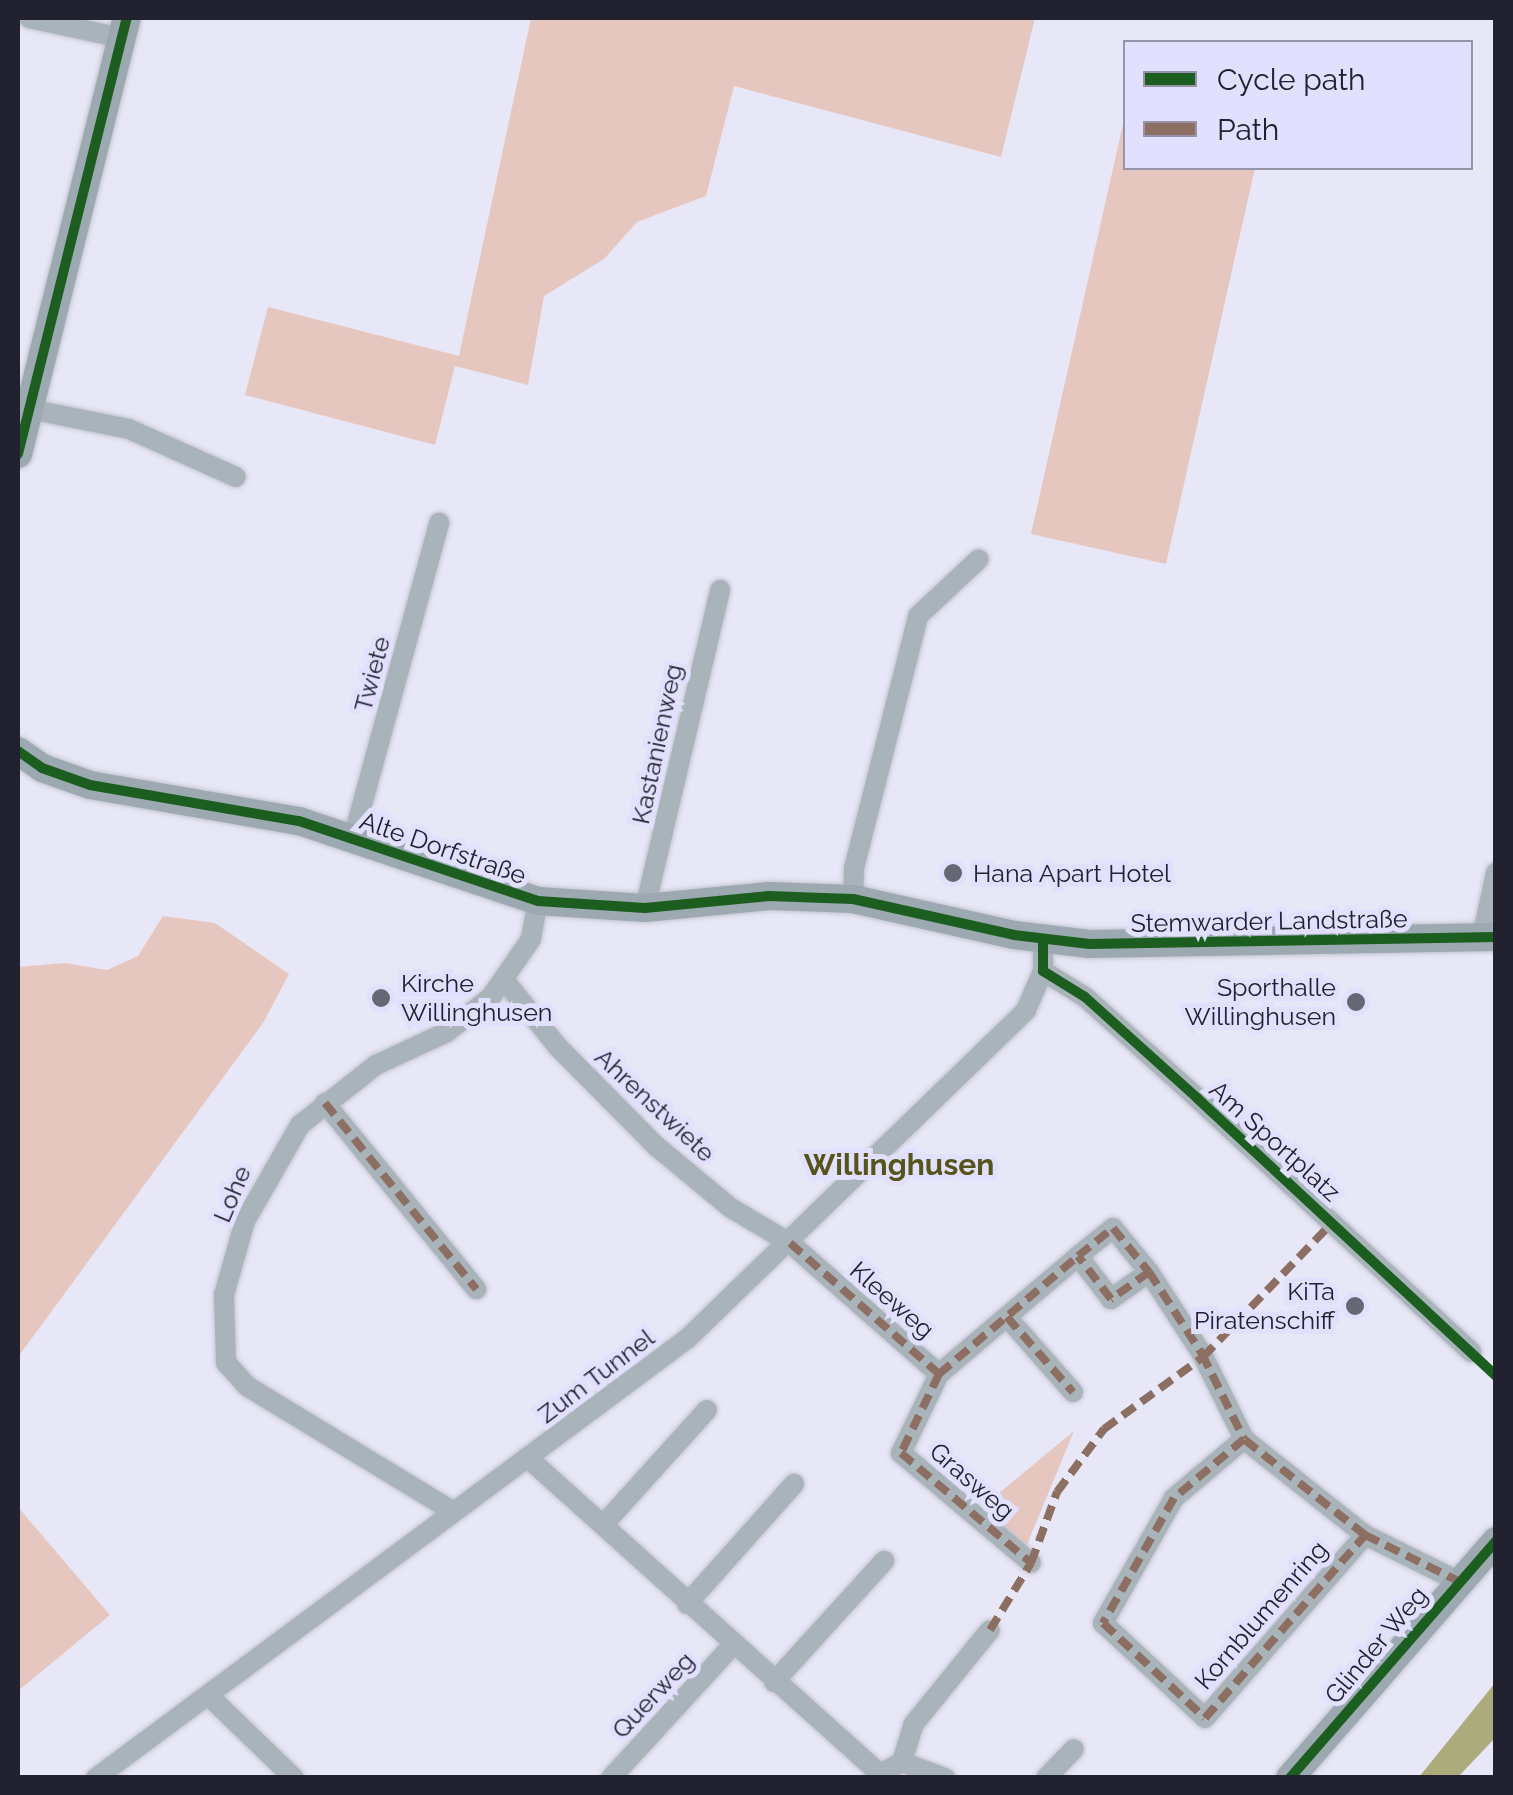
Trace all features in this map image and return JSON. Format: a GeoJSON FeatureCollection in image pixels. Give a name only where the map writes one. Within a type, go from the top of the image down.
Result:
{"type":"FeatureCollection","features":[{"type":"Feature","properties":{"kind":"street"},"geometry":{"type":"LineString","coordinates":[[18,454],[124,28],[29,18]]}},
{"type":"Feature","properties":{"kind":"street"},"geometry":{"type":"LineString","coordinates":[[29,409],[129,429],[236,477]]}},
{"type":"Feature","properties":{"kind":"street","name":"Twiete"},"geometry":{"type":"LineString","coordinates":[[352,838],[438,523]]}},
{"type":"Feature","properties":{"kind":"street"},"geometry":{"type":"LineString","coordinates":[[852,899],[854,868],[918,616],[978,559]]}},
{"type":"Feature","properties":{"kind":"street","name":"Kastanienweg"},"geometry":{"type":"LineString","coordinates":[[645,908],[720,590]]}},
{"type":"Feature","properties":{"kind":"street","name":"Alte Dorfstraße"},"geometry":{"type":"LineString","coordinates":[[18,751],[42,768],[90,785],[242,808],[352,838],[538,901],[645,908],[769,896],[852,899],[1043,939]]}},
{"type":"Feature","properties":{"kind":"street"},"geometry":{"type":"LineString","coordinates":[[1489,937],[1496,872]]}},
{"type":"Feature","properties":{"kind":"street","name":"Lohe"},"geometry":{"type":"LineString","coordinates":[[450,1509],[247,1386],[226,1363],[224,1295],[244,1221],[277,1156],[325,1103],[376,1066],[447,1032],[505,981],[531,939],[538,901]]}},
{"type":"Feature","properties":{"kind":"street","name":"Stemwarder Landstraße"},"geometry":{"type":"LineString","coordinates":[[1043,939],[1489,937]]}},
{"type":"Feature","properties":{"kind":"street","name":"Zum Tunnel"},"geometry":{"type":"LineString","coordinates":[[96,1778],[209,1696],[450,1509],[528,1458],[687,1338],[790,1243],[1026,1010],[1043,971],[1043,939]]}},
{"type":"Feature","properties":{"kind":"street","name":"Am Sportplatz"},"geometry":{"type":"LineString","coordinates":[[1043,971],[1085,998],[1198,1098],[1471,1352]]}},
{"type":"Feature","properties":{"kind":"street","name":"Ahrenstwiete"},"geometry":{"type":"LineString","coordinates":[[505,981],[557,1046],[656,1146],[731,1208],[790,1243]]}},
{"type":"Feature","properties":{"kind":"street"},"geometry":{"type":"LineString","coordinates":[[325,1103],[476,1288]]}},
{"type":"Feature","properties":{"kind":"street","name":"Kleeweg"},"geometry":{"type":"LineString","coordinates":[[790,1243],[939,1374],[1112,1228],[1149,1272],[1203,1357]]}},
{"type":"Feature","properties":{"kind":"street"},"geometry":{"type":"LineString","coordinates":[[1078,1256],[1111,1299],[1149,1272]]}},
{"type":"Feature","properties":{"kind":"street"},"geometry":{"type":"LineString","coordinates":[[1007,1317],[1073,1392]]}},
{"type":"Feature","properties":{"kind":"street","name":"Kornblumenring"},"geometry":{"type":"LineString","coordinates":[[1203,1357],[1244,1439],[1365,1535],[1456,1580]]}},
{"type":"Feature","properties":{"kind":"street","name":"Grasweg"},"geometry":{"type":"LineString","coordinates":[[939,1374],[901,1453],[1031,1563]]}},
{"type":"Feature","properties":{"kind":"street"},"geometry":{"type":"LineString","coordinates":[[603,1525],[708,1410]]}},
{"type":"Feature","properties":{"kind":"street","name":"Kornblumenring"},"geometry":{"type":"LineString","coordinates":[[1244,1439],[1174,1498],[1103,1623],[1205,1718],[1365,1535]]}},
{"type":"Feature","properties":{"kind":"street"},"geometry":{"type":"LineString","coordinates":[[528,1458],[879,1776],[902,1762],[913,1725],[990,1630]]}},
{"type":"Feature","properties":{"kind":"street"},"geometry":{"type":"LineString","coordinates":[[687,1604],[794,1484]]}},
{"type":"Feature","properties":{"kind":"street","name":"Glinder Weg"},"geometry":{"type":"LineString","coordinates":[[1290,1778],[1456,1580],[1496,1541]]}},
{"type":"Feature","properties":{"kind":"street"},"geometry":{"type":"LineString","coordinates":[[774,1682],[884,1562]]}},
{"type":"Feature","properties":{"kind":"street","name":"Querweg"},"geometry":{"type":"LineString","coordinates":[[611,1778],[732,1646]]}},
{"type":"Feature","properties":{"kind":"street"},"geometry":{"type":"LineString","coordinates":[[209,1696],[294,1778]]}},
{"type":"Feature","properties":{"kind":"street"},"geometry":{"type":"LineString","coordinates":[[1046,1778],[1074,1749]]}},
{"type":"Feature","properties":{"kind":"street"},"geometry":{"type":"LineString","coordinates":[[902,1762],[945,1778]]}},
{"type":"Feature","properties":{"kind":"shaded area"},"geometry":{"type":"Polygon","coordinates":[[[531,18],[1035,18],[1001,157],[734,86],[706,196],[637,222],[604,259],[544,296],[528,385],[455,366],[435,445],[245,395],[268,307],[459,356],[531,18]]]}},
{"type":"Feature","properties":{"kind":"shaded area"},"geometry":{"type":"Polygon","coordinates":[[[1123,124],[1123,170],[1255,170],[1166,564],[1031,534],[1123,124]]]}},
{"type":"Feature","properties":{"kind":"shaded area"},"geometry":{"type":"Polygon","coordinates":[[[163,916],[215,923],[289,974],[263,1023],[18,1357],[18,967],[65,963],[107,970],[138,956],[163,916]]]}},
{"type":"Feature","properties":{"kind":"shaded area"},"geometry":{"type":"Polygon","coordinates":[[[1074,1431],[1026,1547],[981,1508],[1074,1431]]]}},
{"type":"Feature","properties":{"kind":"shaded area"},"geometry":{"type":"Polygon","coordinates":[[[18,1507],[110,1615],[18,1691],[18,1507]]]}},
{"type":"Feature","properties":{"kind":"shaded area"},"geometry":{"type":"Polygon","coordinates":[[[1495,1683],[1495,1738],[1458,1777],[1419,1777],[1495,1683]]]}},
{"type":"Feature","properties":{"kind":"marked path"},"geometry":{"type":"LineString","coordinates":[[325,1103],[476,1289]]}},
{"type":"Feature","properties":{"kind":"marked path"},"geometry":{"type":"LineString","coordinates":[[990,1630],[1031,1563],[1057,1492],[1104,1429],[1203,1357],[1334,1221]]}},
{"type":"Feature","properties":{"kind":"marked path"},"geometry":{"type":"LineString","coordinates":[[790,1243],[939,1374],[1078,1256],[1113,1228],[1149,1272],[1111,1299],[1078,1256]]}},
{"type":"Feature","properties":{"kind":"marked path"},"geometry":{"type":"LineString","coordinates":[[1149,1272],[1202,1354],[1244,1439],[1174,1498],[1103,1623],[1205,1718],[1365,1535],[1244,1439]]}},
{"type":"Feature","properties":{"kind":"marked path"},"geometry":{"type":"LineString","coordinates":[[1007,1317],[1073,1392]]}},
{"type":"Feature","properties":{"kind":"marked path"},"geometry":{"type":"LineString","coordinates":[[939,1374],[901,1453],[1031,1563]]}},
{"type":"Feature","properties":{"kind":"marked path"},"geometry":{"type":"LineString","coordinates":[[1365,1535],[1456,1580]]}},
{"type":"Feature","properties":{"kind":"cycle path"},"geometry":{"type":"LineString","coordinates":[[18,454],[127,18]]}},
{"type":"Feature","properties":{"kind":"cycle path"},"geometry":{"type":"LineString","coordinates":[[18,751],[42,768],[90,785],[299,821],[538,901],[645,908],[769,896],[853,899],[1014,935],[1089,944],[1496,937]]}},
{"type":"Feature","properties":{"kind":"cycle path"},"geometry":{"type":"LineString","coordinates":[[1043,939],[1043,971],[1085,997],[1496,1376]]}},
{"type":"Feature","properties":{"kind":"cycle path"},"geometry":{"type":"LineString","coordinates":[[1290,1778],[1496,1541]]}},
{"type":"Feature","properties":{"kind":"place","name":"Hana Apart Hotel"},"geometry":{"type":"Point","coordinates":[953,873]}},
{"type":"Feature","properties":{"kind":"place","name":"Kirche Willinghusen"},"geometry":{"type":"Point","coordinates":[381,998]}},
{"type":"Feature","properties":{"kind":"place","name":"Sporthalle Willinghusen"},"geometry":{"type":"Point","coordinates":[1356,1002]}},
{"type":"Feature","properties":{"kind":"place","name":"KiTa Piratenschiff"},"geometry":{"type":"Point","coordinates":[1355,1306]}},
{"type":"Feature","properties":{"kind":"district","name":"Willinghusen"},"geometry":{"type":"Point","coordinates":[899,1165]}}]}
